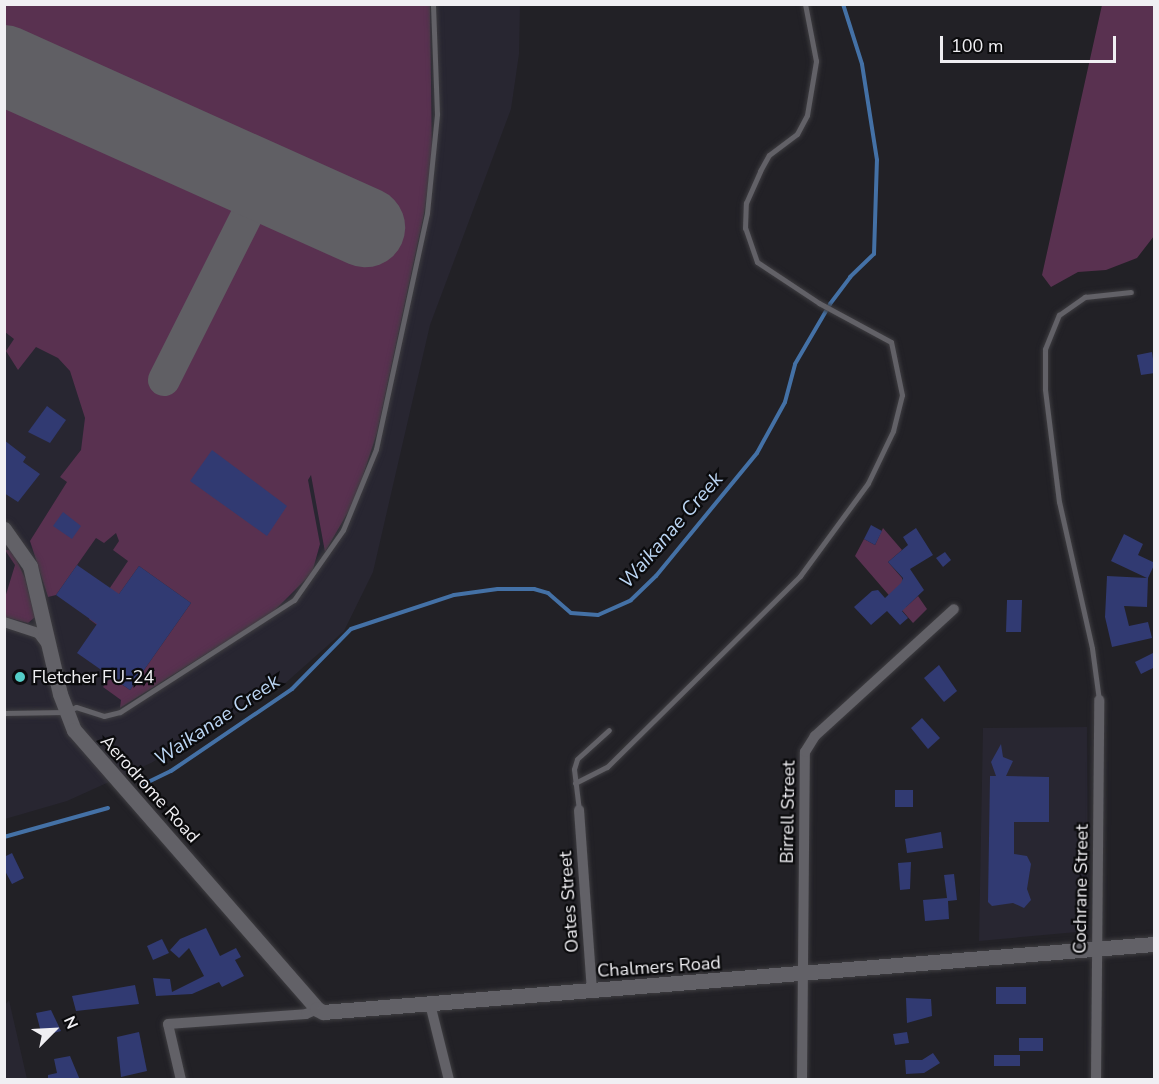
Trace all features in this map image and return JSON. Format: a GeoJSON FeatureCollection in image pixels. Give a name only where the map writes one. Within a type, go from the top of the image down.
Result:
{"type":"FeatureCollection","features":[{"type":"Feature","properties":{"kind":"street","name":"Aerodrome Road"},"geometry":{"type":"LineString","coordinates":[[4,529],[22,548],[33,575],[65,712],[89,750],[317,1009]]}},
{"type":"Feature","properties":{"kind":"street","name":"Birrell Street"},"geometry":{"type":"LineString","coordinates":[[802,1080],[805,752],[808,743],[954,609]]}},
{"type":"Feature","properties":{"kind":"street"},"geometry":{"type":"LineString","coordinates":[[4,622],[38,633],[53,662]]}},
{"type":"Feature","properties":{"kind":"street","name":"Cochrane Street"},"geometry":{"type":"LineString","coordinates":[[1096,1080],[1099,700]]}},
{"type":"Feature","properties":{"kind":"street","name":"Oates Street"},"geometry":{"type":"LineString","coordinates":[[579,810],[592,991]]}},
{"type":"Feature","properties":{"kind":"street","name":"Chalmers Road"},"geometry":{"type":"LineString","coordinates":[[181,1080],[168,1024],[306,1014],[317,1009],[330,1011],[430,1004],[1155,944]]}},
{"type":"Feature","properties":{"kind":"street"},"geometry":{"type":"LineString","coordinates":[[430,1004],[449,1080]]}},
{"type":"Feature","properties":{"kind":"lane"},"geometry":{"type":"LineString","coordinates":[[4,713],[65,712],[76,707],[104,716],[120,712],[274,616],[312,578],[343,530],[376,449],[427,213],[436,125],[433,4]]}},
{"type":"Feature","properties":{"kind":"lane"},"geometry":{"type":"LineString","coordinates":[[576,783],[607,767],[770,610],[800,576],[868,483],[893,431],[903,395],[891,342],[819,303],[757,262],[745,228],[746,203],[760,171],[769,155],[797,134],[807,115],[816,61],[805,4]]}},
{"type":"Feature","properties":{"kind":"lane"},"geometry":{"type":"LineString","coordinates":[[1099,700],[1092,648],[1059,502],[1045,389],[1045,349],[1059,315],[1085,297],[1131,292]]}},
{"type":"Feature","properties":{"kind":"lane"},"geometry":{"type":"LineString","coordinates":[[4,546],[16,544],[22,548]]}},
{"type":"Feature","properties":{"kind":"lane"},"geometry":{"type":"LineString","coordinates":[[579,810],[576,783],[577,759],[609,730]]}},
{"type":"Feature","properties":{"kind":"shaded area"},"geometry":{"type":"Polygon","coordinates":[[[5,5],[520,5],[519,54],[511,109],[430,325],[373,572],[344,631],[281,687],[151,763],[67,801],[5,819],[5,5]]]}},
{"type":"Feature","properties":{"kind":"shaded area"},"geometry":{"type":"Polygon","coordinates":[[[5,5],[430,5],[432,158],[424,214],[377,433],[355,500],[325,552],[311,475],[308,480],[320,544],[312,573],[273,612],[120,708],[121,700],[103,687],[111,677],[130,690],[191,603],[139,566],[97,625],[89,619],[128,561],[113,550],[119,541],[116,533],[104,543],[96,538],[56,595],[48,597],[30,541],[67,482],[60,477],[81,450],[85,418],[70,371],[58,358],[36,347],[18,370],[6,351],[14,339],[5,332],[5,5]]]}},
{"type":"Feature","properties":{"kind":"shaded area"},"geometry":{"type":"Polygon","coordinates":[[[1102,5],[1154,5],[1154,236],[1137,258],[1106,270],[1078,272],[1051,287],[1042,275],[1102,5]]]}},
{"type":"Feature","properties":{"kind":"shaded area"},"geometry":{"type":"Polygon","coordinates":[[[883,528],[902,550],[888,562],[902,578],[906,607],[918,596],[927,609],[913,623],[855,556],[864,539],[875,545],[883,528]]]}},
{"type":"Feature","properties":{"kind":"shaded area"},"geometry":{"type":"Polygon","coordinates":[[[5,550],[12,550],[25,578],[35,617],[28,623],[5,617],[4,601],[15,565],[5,550]]]}},
{"type":"Feature","properties":{"kind":"shaded area"},"geometry":{"type":"Polygon","coordinates":[[[1087,727],[1088,931],[979,941],[983,728],[1087,727]]]}},
{"type":"Feature","properties":{"kind":"shaded area"},"geometry":{"type":"Polygon","coordinates":[[[9,1000],[27,1079],[5,1079],[5,1005],[9,1000]]]}},
{"type":"Feature","properties":{"kind":"building"},"geometry":{"type":"Polygon","coordinates":[[[1152,352],[1155,373],[1141,375],[1137,355],[1152,352]]]}},
{"type":"Feature","properties":{"kind":"building"},"geometry":{"type":"Polygon","coordinates":[[[47,406],[66,420],[50,443],[28,432],[47,406]]]}},
{"type":"Feature","properties":{"kind":"building"},"geometry":{"type":"Polygon","coordinates":[[[4,440],[26,457],[23,462],[40,474],[18,502],[4,493],[4,440]]]}},
{"type":"Feature","properties":{"kind":"building"},"geometry":{"type":"Polygon","coordinates":[[[212,450],[287,506],[267,536],[190,481],[212,450]]]}},
{"type":"Feature","properties":{"kind":"building"},"geometry":{"type":"Polygon","coordinates":[[[63,512],[81,526],[72,539],[53,526],[63,512]]]}},
{"type":"Feature","properties":{"kind":"building"},"geometry":{"type":"Polygon","coordinates":[[[871,525],[882,531],[875,545],[864,539],[871,525]]]}},
{"type":"Feature","properties":{"kind":"building"},"geometry":{"type":"Polygon","coordinates":[[[916,528],[933,555],[910,569],[924,590],[902,611],[908,618],[900,625],[887,611],[871,625],[854,607],[872,591],[878,590],[885,598],[901,583],[903,578],[888,562],[908,545],[903,537],[916,528]]]}},
{"type":"Feature","properties":{"kind":"building"},"geometry":{"type":"Polygon","coordinates":[[[1124,534],[1143,544],[1138,555],[1155,563],[1148,578],[1147,607],[1124,606],[1129,626],[1148,622],[1152,638],[1112,647],[1105,617],[1107,576],[1147,578],[1111,561],[1124,534]]]}},
{"type":"Feature","properties":{"kind":"building"},"geometry":{"type":"Polygon","coordinates":[[[945,552],[951,560],[943,567],[936,558],[945,552]]]}},
{"type":"Feature","properties":{"kind":"building"},"geometry":{"type":"Polygon","coordinates":[[[77,565],[119,594],[139,566],[191,603],[130,690],[77,653],[97,624],[56,595],[77,565]]]}},
{"type":"Feature","properties":{"kind":"building"},"geometry":{"type":"Polygon","coordinates":[[[1007,600],[1022,600],[1021,632],[1006,632],[1007,600]]]}},
{"type":"Feature","properties":{"kind":"building"},"geometry":{"type":"Polygon","coordinates":[[[1155,652],[1155,667],[1141,674],[1135,662],[1155,652]]]}},
{"type":"Feature","properties":{"kind":"building"},"geometry":{"type":"Polygon","coordinates":[[[939,665],[957,691],[944,702],[924,678],[939,665]]]}},
{"type":"Feature","properties":{"kind":"building"},"geometry":{"type":"Polygon","coordinates":[[[922,718],[940,738],[928,749],[911,728],[922,718]]]}},
{"type":"Feature","properties":{"kind":"building"},"geometry":{"type":"Polygon","coordinates":[[[1001,744],[1003,757],[1013,761],[1006,776],[1049,777],[1049,822],[1014,822],[1014,854],[1027,856],[1031,864],[1027,889],[1031,900],[1024,908],[1013,903],[992,906],[988,902],[990,776],[996,776],[991,762],[1001,744]]]}},
{"type":"Feature","properties":{"kind":"building"},"geometry":{"type":"Polygon","coordinates":[[[895,790],[913,790],[913,807],[895,807],[895,790]]]}},
{"type":"Feature","properties":{"kind":"building"},"geometry":{"type":"Polygon","coordinates":[[[941,832],[943,848],[907,853],[905,839],[941,832]]]}},
{"type":"Feature","properties":{"kind":"building"},"geometry":{"type":"Polygon","coordinates":[[[12,853],[24,878],[12,884],[4,869],[4,857],[12,853]]]}},
{"type":"Feature","properties":{"kind":"building"},"geometry":{"type":"Polygon","coordinates":[[[911,862],[910,889],[900,890],[898,863],[911,862]]]}},
{"type":"Feature","properties":{"kind":"building"},"geometry":{"type":"Polygon","coordinates":[[[954,874],[957,900],[948,901],[949,919],[925,921],[923,900],[947,898],[944,875],[954,874]]]}},
{"type":"Feature","properties":{"kind":"building"},"geometry":{"type":"Polygon","coordinates":[[[206,928],[220,956],[236,948],[241,957],[235,960],[244,976],[222,987],[219,982],[192,994],[156,996],[153,978],[170,979],[172,992],[204,976],[189,948],[179,958],[170,950],[180,939],[206,928]]]}},
{"type":"Feature","properties":{"kind":"building"},"geometry":{"type":"Polygon","coordinates":[[[162,939],[169,953],[153,960],[147,946],[162,939]]]}},
{"type":"Feature","properties":{"kind":"building"},"geometry":{"type":"Polygon","coordinates":[[[135,985],[139,1004],[76,1011],[72,996],[135,985]]]}},
{"type":"Feature","properties":{"kind":"building"},"geometry":{"type":"Polygon","coordinates":[[[996,987],[1026,987],[1026,1004],[996,1004],[996,987]]]}},
{"type":"Feature","properties":{"kind":"building"},"geometry":{"type":"Polygon","coordinates":[[[906,998],[931,999],[932,1016],[907,1023],[906,998]]]}},
{"type":"Feature","properties":{"kind":"building"},"geometry":{"type":"Polygon","coordinates":[[[51,1010],[61,1031],[42,1036],[36,1013],[51,1010]]]}},
{"type":"Feature","properties":{"kind":"building"},"geometry":{"type":"Polygon","coordinates":[[[139,1032],[147,1071],[121,1077],[117,1037],[139,1032]]]}},
{"type":"Feature","properties":{"kind":"building"},"geometry":{"type":"Polygon","coordinates":[[[907,1032],[909,1043],[895,1045],[893,1034],[907,1032]]]}},
{"type":"Feature","properties":{"kind":"building"},"geometry":{"type":"Polygon","coordinates":[[[1019,1038],[1043,1038],[1043,1051],[1019,1051],[1019,1038]]]}},
{"type":"Feature","properties":{"kind":"building"},"geometry":{"type":"Polygon","coordinates":[[[933,1053],[940,1063],[924,1073],[906,1074],[905,1060],[922,1060],[933,1053]]]}},
{"type":"Feature","properties":{"kind":"building"},"geometry":{"type":"Polygon","coordinates":[[[994,1055],[1020,1055],[1020,1066],[994,1066],[994,1055]]]}},
{"type":"Feature","properties":{"kind":"building"},"geometry":{"type":"Polygon","coordinates":[[[70,1056],[80,1080],[48,1080],[48,1075],[57,1073],[54,1059],[70,1056]]]}},
{"type":"Feature","properties":{"kind":"waterway","name":"Waikanae Creek"},"geometry":{"type":"LineString","coordinates":[[142,785],[171,771],[292,689],[351,629],[454,595],[498,589],[534,589],[548,593],[571,613],[598,615],[631,600],[656,576],[757,453],[785,402],[795,364],[830,304],[850,277],[874,254],[877,160],[862,64],[843,4]]}},
{"type":"Feature","properties":{"kind":"waterway","name":"Waikanae Creek"},"geometry":{"type":"LineString","coordinates":[[4,837],[108,808]]}},
{"type":"Feature","properties":{"kind":"taxiway"},"geometry":{"type":"LineString","coordinates":[[164,380],[264,181]]}},
{"type":"Feature","properties":{"kind":"runway"},"geometry":{"type":"LineString","coordinates":[[4,65],[365,227]]}},
{"type":"Feature","properties":{"kind":"place","name":"Fletcher FU-24"},"geometry":{"type":"Point","coordinates":[20,677]}}]}
